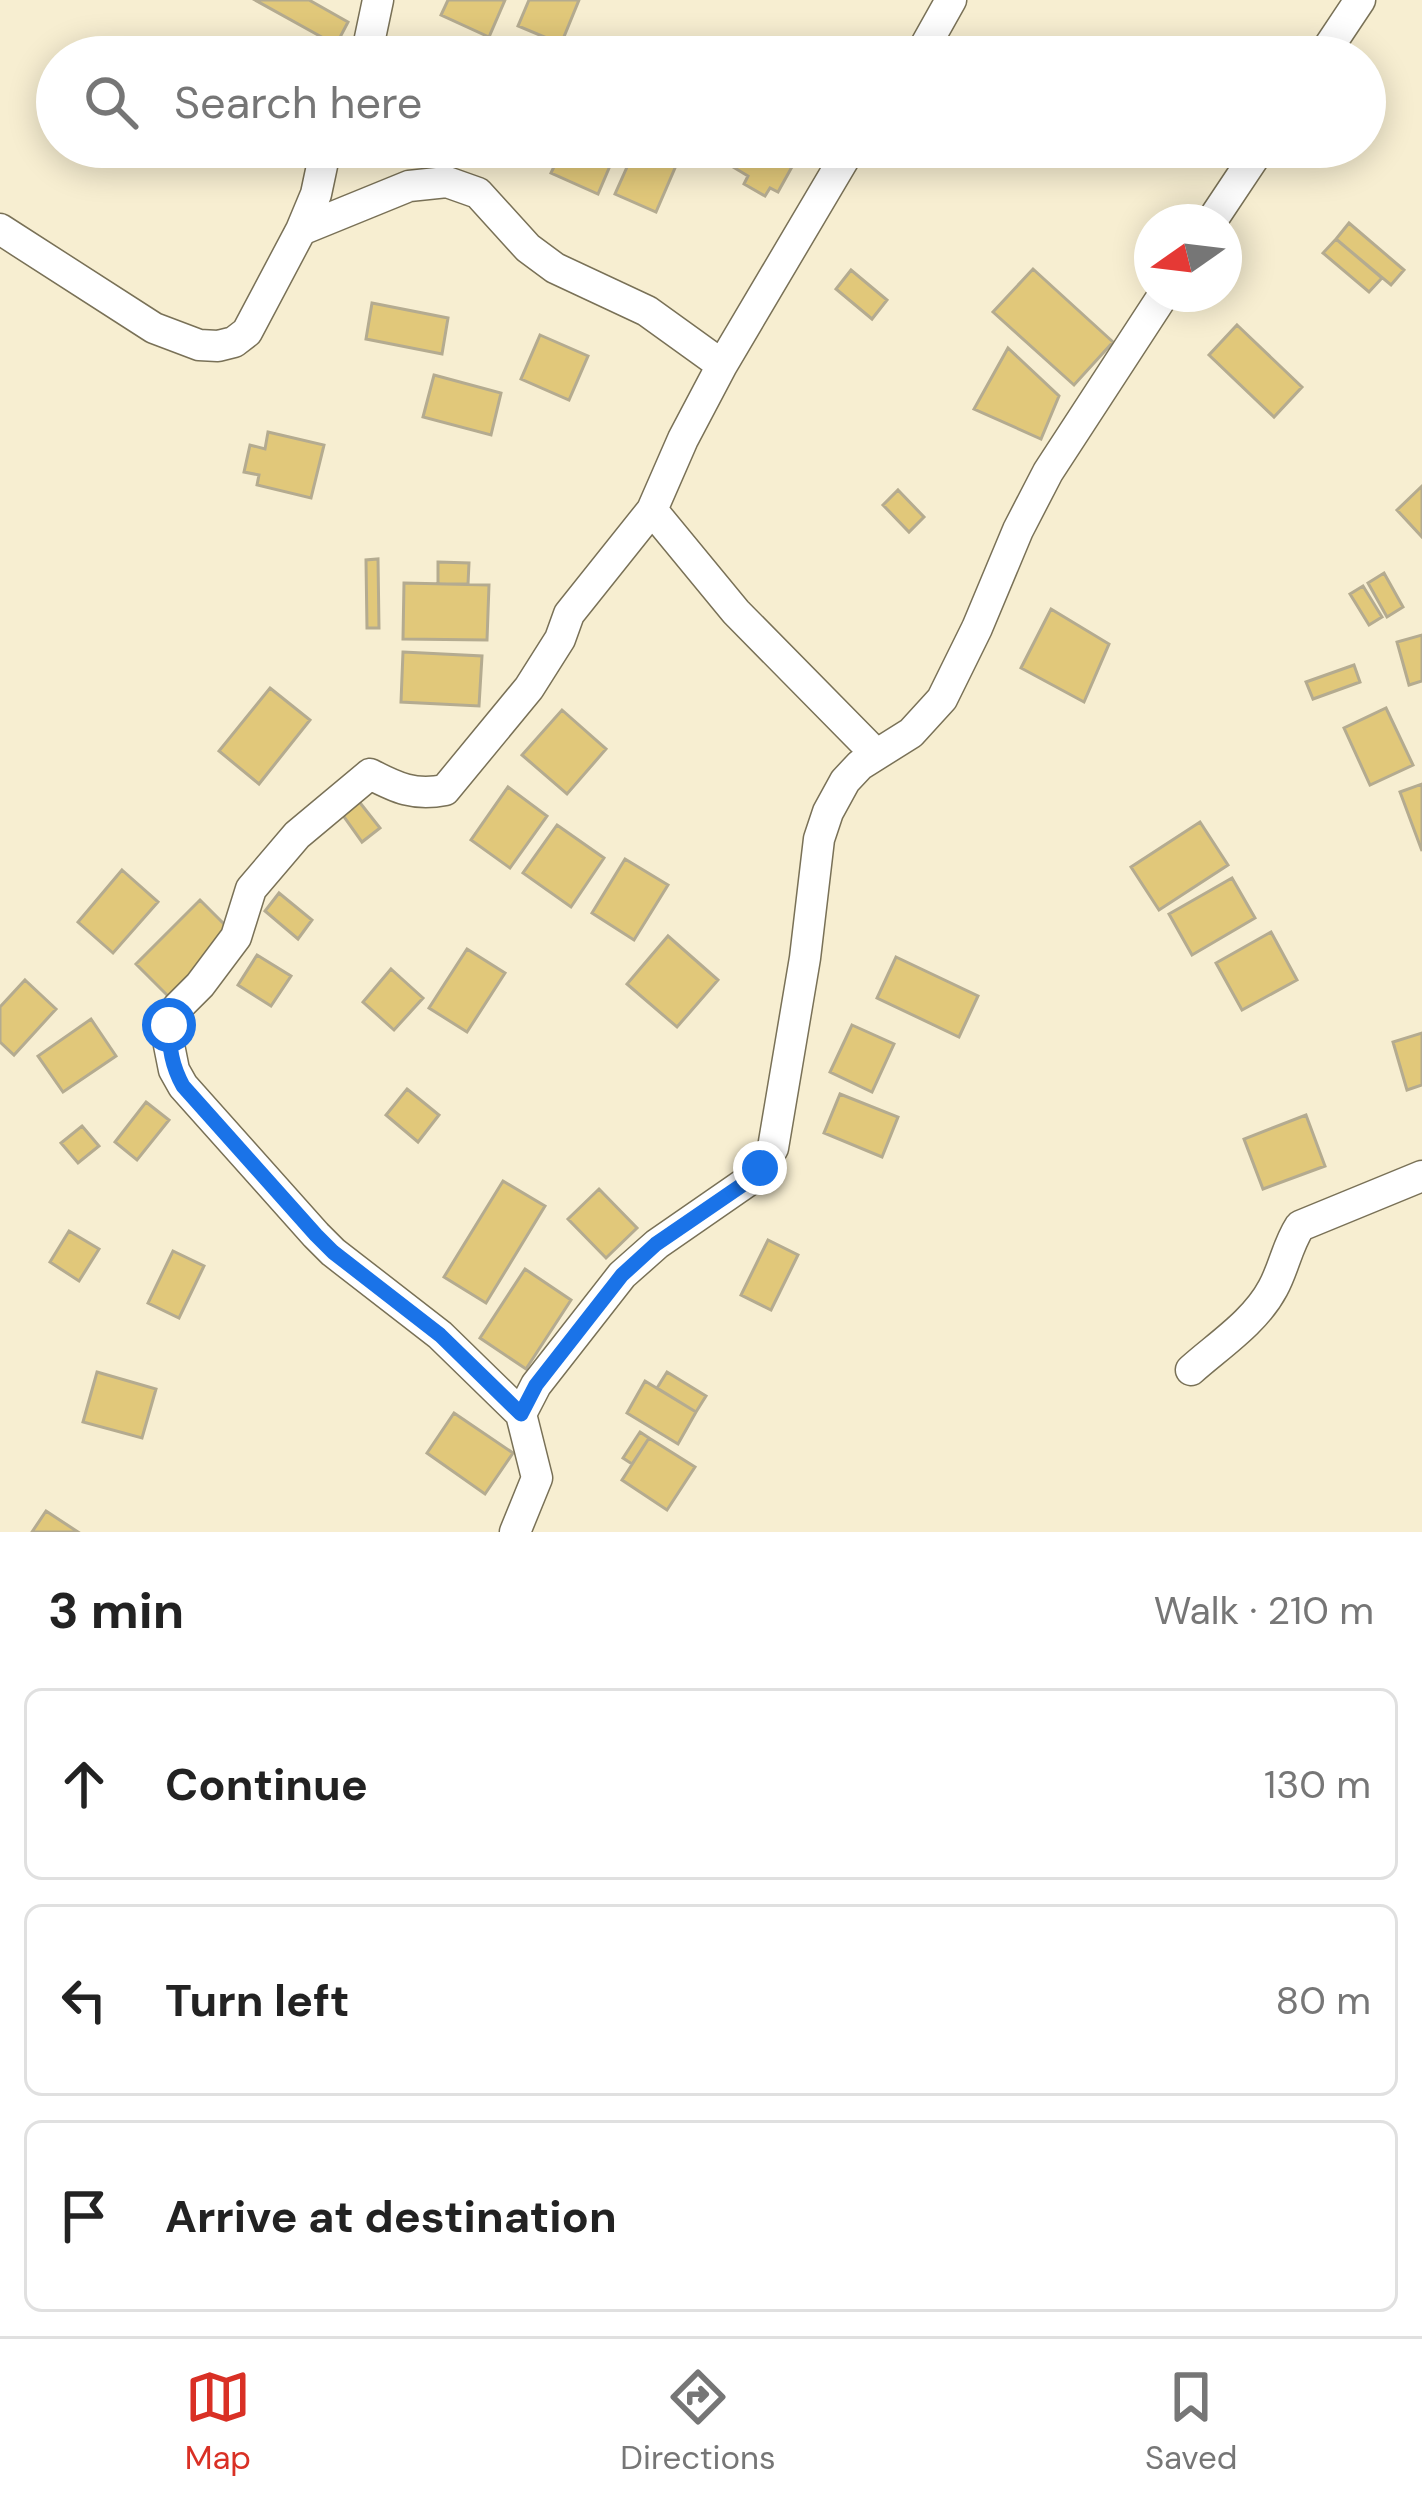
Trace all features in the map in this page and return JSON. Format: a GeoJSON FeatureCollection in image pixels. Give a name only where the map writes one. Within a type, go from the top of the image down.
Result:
{"type":"FeatureCollection","features":[{"type":"Feature","properties":{"kind":"street"},"geometry":{"type":"LineString","coordinates":[[370,36],[378,0]]}},
{"type":"Feature","properties":{"kind":"street"},"geometry":{"type":"LineString","coordinates":[[931,36],[952,0]]}},
{"type":"Feature","properties":{"kind":"street"},"geometry":{"type":"LineString","coordinates":[[1336,36],[1360,0]]}},
{"type":"Feature","properties":{"kind":"street"},"geometry":{"type":"LineString","coordinates":[[0,229],[154,328],[199,345],[218,346],[247,332],[301,230],[322,168]]}},
{"type":"Feature","properties":{"kind":"street"},"geometry":{"type":"LineString","coordinates":[[514,1532],[537,1478],[521,1414],[440,1335],[316,1235],[183,1086],[174,1070],[169,1025],[178,1007],[236,937],[251,889],[297,835],[370,774],[401,790],[446,790],[529,688],[560,639],[569,614],[652,510],[722,365],[839,168]]}},
{"type":"Feature","properties":{"kind":"street"},"geometry":{"type":"LineString","coordinates":[[1223,204],[1247,168]]}},
{"type":"Feature","properties":{"kind":"street"},"geometry":{"type":"LineString","coordinates":[[301,230],[409,186],[447,182],[478,193],[528,248],[554,268],[647,311],[722,365]]}},
{"type":"Feature","properties":{"kind":"street"},"geometry":{"type":"LineString","coordinates":[[521,1414],[536,1385],[622,1275],[656,1244],[748,1181],[772,1148],[806,958],[819,839],[828,812],[845,781],[875,754],[911,733],[942,699],[1048,472],[1152,312]]}},
{"type":"Feature","properties":{"kind":"street"},"geometry":{"type":"LineString","coordinates":[[652,510],[736,612],[875,754]]}},
{"type":"Feature","properties":{"kind":"street"},"geometry":{"type":"LineString","coordinates":[[1191,1370],[1259,1311],[1300,1226],[1422,1176]]}},
{"type":"Feature","properties":{"kind":"building"},"geometry":{"type":"Polygon","coordinates":[[[255,0],[309,0],[348,22],[341,36],[320,36],[255,0]]]}},
{"type":"Feature","properties":{"kind":"building"},"geometry":{"type":"Polygon","coordinates":[[[448,0],[505,0],[489,36],[441,15],[448,0]]]}},
{"type":"Feature","properties":{"kind":"building"},"geometry":{"type":"Polygon","coordinates":[[[529,0],[579,0],[564,36],[542,36],[518,26],[529,0]]]}},
{"type":"Feature","properties":{"kind":"building"},"geometry":{"type":"Polygon","coordinates":[[[553,168],[609,168],[598,194],[551,173],[553,168]]]}},
{"type":"Feature","properties":{"kind":"building"},"geometry":{"type":"Polygon","coordinates":[[[627,168],[675,168],[656,212],[615,194],[627,168]]]}},
{"type":"Feature","properties":{"kind":"building"},"geometry":{"type":"Polygon","coordinates":[[[735,168],[791,168],[778,192],[770,188],[765,196],[744,184],[748,176],[735,168]]]}},
{"type":"Feature","properties":{"kind":"building"},"geometry":{"type":"Polygon","coordinates":[[[1349,223],[1404,270],[1391,285],[1336,239],[1349,223]]]}},
{"type":"Feature","properties":{"kind":"building"},"geometry":{"type":"Polygon","coordinates":[[[1336,239],[1382,278],[1369,292],[1323,253],[1336,239]]]}},
{"type":"Feature","properties":{"kind":"building"},"geometry":{"type":"Polygon","coordinates":[[[1033,269],[1113,342],[1074,385],[993,312],[1033,269]]]}},
{"type":"Feature","properties":{"kind":"building"},"geometry":{"type":"Polygon","coordinates":[[[851,270],[887,300],[872,319],[836,289],[851,270]]]}},
{"type":"Feature","properties":{"kind":"building"},"geometry":{"type":"Polygon","coordinates":[[[372,303],[448,318],[442,354],[366,339],[372,303]]]}},
{"type":"Feature","properties":{"kind":"building"},"geometry":{"type":"Polygon","coordinates":[[[1237,325],[1302,387],[1274,417],[1209,355],[1237,325]]]}},
{"type":"Feature","properties":{"kind":"building"},"geometry":{"type":"Polygon","coordinates":[[[540,335],[588,356],[569,400],[521,379],[540,335]]]}},
{"type":"Feature","properties":{"kind":"building"},"geometry":{"type":"Polygon","coordinates":[[[1008,348],[1059,396],[1041,439],[974,409],[1008,348]]]}},
{"type":"Feature","properties":{"kind":"building"},"geometry":{"type":"Polygon","coordinates":[[[434,375],[501,393],[491,435],[423,417],[434,375]]]}},
{"type":"Feature","properties":{"kind":"building"},"geometry":{"type":"Polygon","coordinates":[[[268,432],[324,445],[311,498],[257,485],[259,475],[244,472],[250,445],[265,449],[268,432]]]}},
{"type":"Feature","properties":{"kind":"building"},"geometry":{"type":"Polygon","coordinates":[[[1422,486],[1422,537],[1397,510],[1422,486]]]}},
{"type":"Feature","properties":{"kind":"building"},"geometry":{"type":"Polygon","coordinates":[[[898,490],[924,517],[909,532],[883,505],[898,490]]]}},
{"type":"Feature","properties":{"kind":"building"},"geometry":{"type":"Polygon","coordinates":[[[378,559],[379,628],[367,628],[366,560],[378,559]]]}},
{"type":"Feature","properties":{"kind":"building"},"geometry":{"type":"Polygon","coordinates":[[[438,562],[469,563],[468,584],[438,584],[438,562]]]}},
{"type":"Feature","properties":{"kind":"building"},"geometry":{"type":"Polygon","coordinates":[[[1384,573],[1403,607],[1387,617],[1368,583],[1384,573]]]}},
{"type":"Feature","properties":{"kind":"building"},"geometry":{"type":"Polygon","coordinates":[[[404,583],[489,585],[487,640],[403,639],[404,583]]]}},
{"type":"Feature","properties":{"kind":"building"},"geometry":{"type":"Polygon","coordinates":[[[1363,586],[1382,617],[1369,625],[1350,594],[1363,586]]]}},
{"type":"Feature","properties":{"kind":"building"},"geometry":{"type":"Polygon","coordinates":[[[1051,609],[1109,644],[1084,702],[1021,668],[1051,609]]]}},
{"type":"Feature","properties":{"kind":"building"},"geometry":{"type":"Polygon","coordinates":[[[1422,635],[1422,681],[1409,685],[1397,642],[1422,635]]]}},
{"type":"Feature","properties":{"kind":"building"},"geometry":{"type":"Polygon","coordinates":[[[403,652],[482,656],[479,706],[401,702],[403,652]]]}},
{"type":"Feature","properties":{"kind":"building"},"geometry":{"type":"Polygon","coordinates":[[[1354,665],[1360,682],[1313,699],[1306,682],[1354,665]]]}},
{"type":"Feature","properties":{"kind":"building"},"geometry":{"type":"Polygon","coordinates":[[[270,688],[310,720],[259,784],[219,751],[270,688]]]}},
{"type":"Feature","properties":{"kind":"building"},"geometry":{"type":"Polygon","coordinates":[[[1386,708],[1413,765],[1370,785],[1344,728],[1386,708]]]}},
{"type":"Feature","properties":{"kind":"building"},"geometry":{"type":"Polygon","coordinates":[[[562,710],[606,749],[567,794],[522,755],[562,710]]]}},
{"type":"Feature","properties":{"kind":"building"},"geometry":{"type":"Polygon","coordinates":[[[1422,784],[1422,851],[1400,792],[1422,784]]]}},
{"type":"Feature","properties":{"kind":"building"},"geometry":{"type":"Polygon","coordinates":[[[508,787],[547,816],[510,868],[471,840],[508,787]]]}},
{"type":"Feature","properties":{"kind":"building"},"geometry":{"type":"Polygon","coordinates":[[[357,799],[380,828],[362,842],[340,811],[357,799]]]}},
{"type":"Feature","properties":{"kind":"building"},"geometry":{"type":"Polygon","coordinates":[[[1200,822],[1228,865],[1159,910],[1131,867],[1200,822]]]}},
{"type":"Feature","properties":{"kind":"building"},"geometry":{"type":"Polygon","coordinates":[[[557,825],[604,858],[571,907],[523,873],[557,825]]]}},
{"type":"Feature","properties":{"kind":"building"},"geometry":{"type":"Polygon","coordinates":[[[625,859],[668,885],[634,940],[592,913],[625,859]]]}},
{"type":"Feature","properties":{"kind":"building"},"geometry":{"type":"Polygon","coordinates":[[[122,870],[158,902],[113,953],[78,922],[122,870]]]}},
{"type":"Feature","properties":{"kind":"building"},"geometry":{"type":"Polygon","coordinates":[[[1232,878],[1255,918],[1192,955],[1169,914],[1232,878]]]}},
{"type":"Feature","properties":{"kind":"building"},"geometry":{"type":"Polygon","coordinates":[[[279,893],[312,920],[298,939],[265,911],[279,893]]]}},
{"type":"Feature","properties":{"kind":"building"},"geometry":{"type":"Polygon","coordinates":[[[200,900],[235,935],[171,999],[136,964],[200,900]]]}},
{"type":"Feature","properties":{"kind":"building"},"geometry":{"type":"Polygon","coordinates":[[[1271,932],[1297,980],[1242,1010],[1216,963],[1271,932]]]}},
{"type":"Feature","properties":{"kind":"building"},"geometry":{"type":"Polygon","coordinates":[[[668,936],[718,980],[677,1027],[627,984],[668,936]]]}},
{"type":"Feature","properties":{"kind":"building"},"geometry":{"type":"Polygon","coordinates":[[[467,949],[505,973],[467,1032],[429,1008],[467,949]]]}},
{"type":"Feature","properties":{"kind":"building"},"geometry":{"type":"Polygon","coordinates":[[[257,955],[291,976],[271,1006],[238,985],[257,955]]]}},
{"type":"Feature","properties":{"kind":"building"},"geometry":{"type":"Polygon","coordinates":[[[896,957],[978,996],[959,1037],[877,998],[896,957]]]}},
{"type":"Feature","properties":{"kind":"building"},"geometry":{"type":"Polygon","coordinates":[[[391,969],[423,998],[394,1030],[363,1002],[391,969]]]}},
{"type":"Feature","properties":{"kind":"building"},"geometry":{"type":"Polygon","coordinates":[[[25,980],[56,1009],[14,1055],[0,1042],[0,1007],[25,980]]]}},
{"type":"Feature","properties":{"kind":"building"},"geometry":{"type":"Polygon","coordinates":[[[91,1019],[116,1056],[63,1092],[38,1056],[91,1019]]]}},
{"type":"Feature","properties":{"kind":"building"},"geometry":{"type":"Polygon","coordinates":[[[852,1025],[894,1044],[872,1092],[830,1072],[852,1025]]]}},
{"type":"Feature","properties":{"kind":"building"},"geometry":{"type":"Polygon","coordinates":[[[1422,1033],[1422,1085],[1407,1090],[1393,1042],[1422,1033]]]}},
{"type":"Feature","properties":{"kind":"building"},"geometry":{"type":"Polygon","coordinates":[[[407,1089],[439,1115],[418,1142],[386,1115],[407,1089]]]}},
{"type":"Feature","properties":{"kind":"building"},"geometry":{"type":"Polygon","coordinates":[[[840,1094],[898,1117],[882,1157],[824,1133],[840,1094]]]}},
{"type":"Feature","properties":{"kind":"building"},"geometry":{"type":"Polygon","coordinates":[[[146,1102],[169,1120],[137,1160],[115,1142],[146,1102]]]}},
{"type":"Feature","properties":{"kind":"building"},"geometry":{"type":"Polygon","coordinates":[[[1306,1115],[1325,1166],[1263,1189],[1244,1139],[1306,1115]]]}},
{"type":"Feature","properties":{"kind":"building"},"geometry":{"type":"Polygon","coordinates":[[[82,1126],[99,1146],[78,1163],[61,1143],[82,1126]]]}},
{"type":"Feature","properties":{"kind":"building"},"geometry":{"type":"Polygon","coordinates":[[[503,1181],[545,1206],[486,1303],[444,1277],[503,1181]]]}},
{"type":"Feature","properties":{"kind":"building"},"geometry":{"type":"Polygon","coordinates":[[[599,1189],[637,1228],[606,1258],[568,1219],[599,1189]]]}},
{"type":"Feature","properties":{"kind":"building"},"geometry":{"type":"Polygon","coordinates":[[[69,1231],[99,1249],[79,1281],[50,1262],[69,1231]]]}},
{"type":"Feature","properties":{"kind":"building"},"geometry":{"type":"Polygon","coordinates":[[[768,1240],[798,1255],[771,1310],[741,1295],[768,1240]]]}},
{"type":"Feature","properties":{"kind":"building"},"geometry":{"type":"Polygon","coordinates":[[[173,1251],[204,1266],[179,1318],[148,1303],[173,1251]]]}},
{"type":"Feature","properties":{"kind":"building"},"geometry":{"type":"Polygon","coordinates":[[[525,1269],[571,1300],[526,1369],[480,1338],[525,1269]]]}},
{"type":"Feature","properties":{"kind":"building"},"geometry":{"type":"Polygon","coordinates":[[[97,1372],[156,1389],[142,1438],[83,1422],[97,1372]]]}},
{"type":"Feature","properties":{"kind":"building"},"geometry":{"type":"Polygon","coordinates":[[[667,1372],[706,1396],[696,1412],[657,1388],[667,1372]]]}},
{"type":"Feature","properties":{"kind":"building"},"geometry":{"type":"Polygon","coordinates":[[[645,1381],[696,1412],[678,1444],[627,1413],[645,1381]]]}},
{"type":"Feature","properties":{"kind":"building"},"geometry":{"type":"Polygon","coordinates":[[[454,1413],[513,1453],[485,1494],[427,1453],[454,1413]]]}},
{"type":"Feature","properties":{"kind":"building"},"geometry":{"type":"Polygon","coordinates":[[[640,1432],[649,1438],[632,1464],[623,1458],[640,1432]]]}},
{"type":"Feature","properties":{"kind":"building"},"geometry":{"type":"Polygon","coordinates":[[[649,1438],[695,1467],[667,1510],[622,1480],[649,1438]]]}},
{"type":"Feature","properties":{"kind":"building"},"geometry":{"type":"Polygon","coordinates":[[[46,1511],[78,1532],[32,1532],[46,1511]]]}},
{"type":"Feature","properties":{"kind":"route"},"geometry":{"type":"LineString","coordinates":[[169,1025],[174,1070],[183,1086],[316,1235],[440,1335],[521,1414],[536,1385],[622,1275],[656,1244],[760,1168]]}}]}
